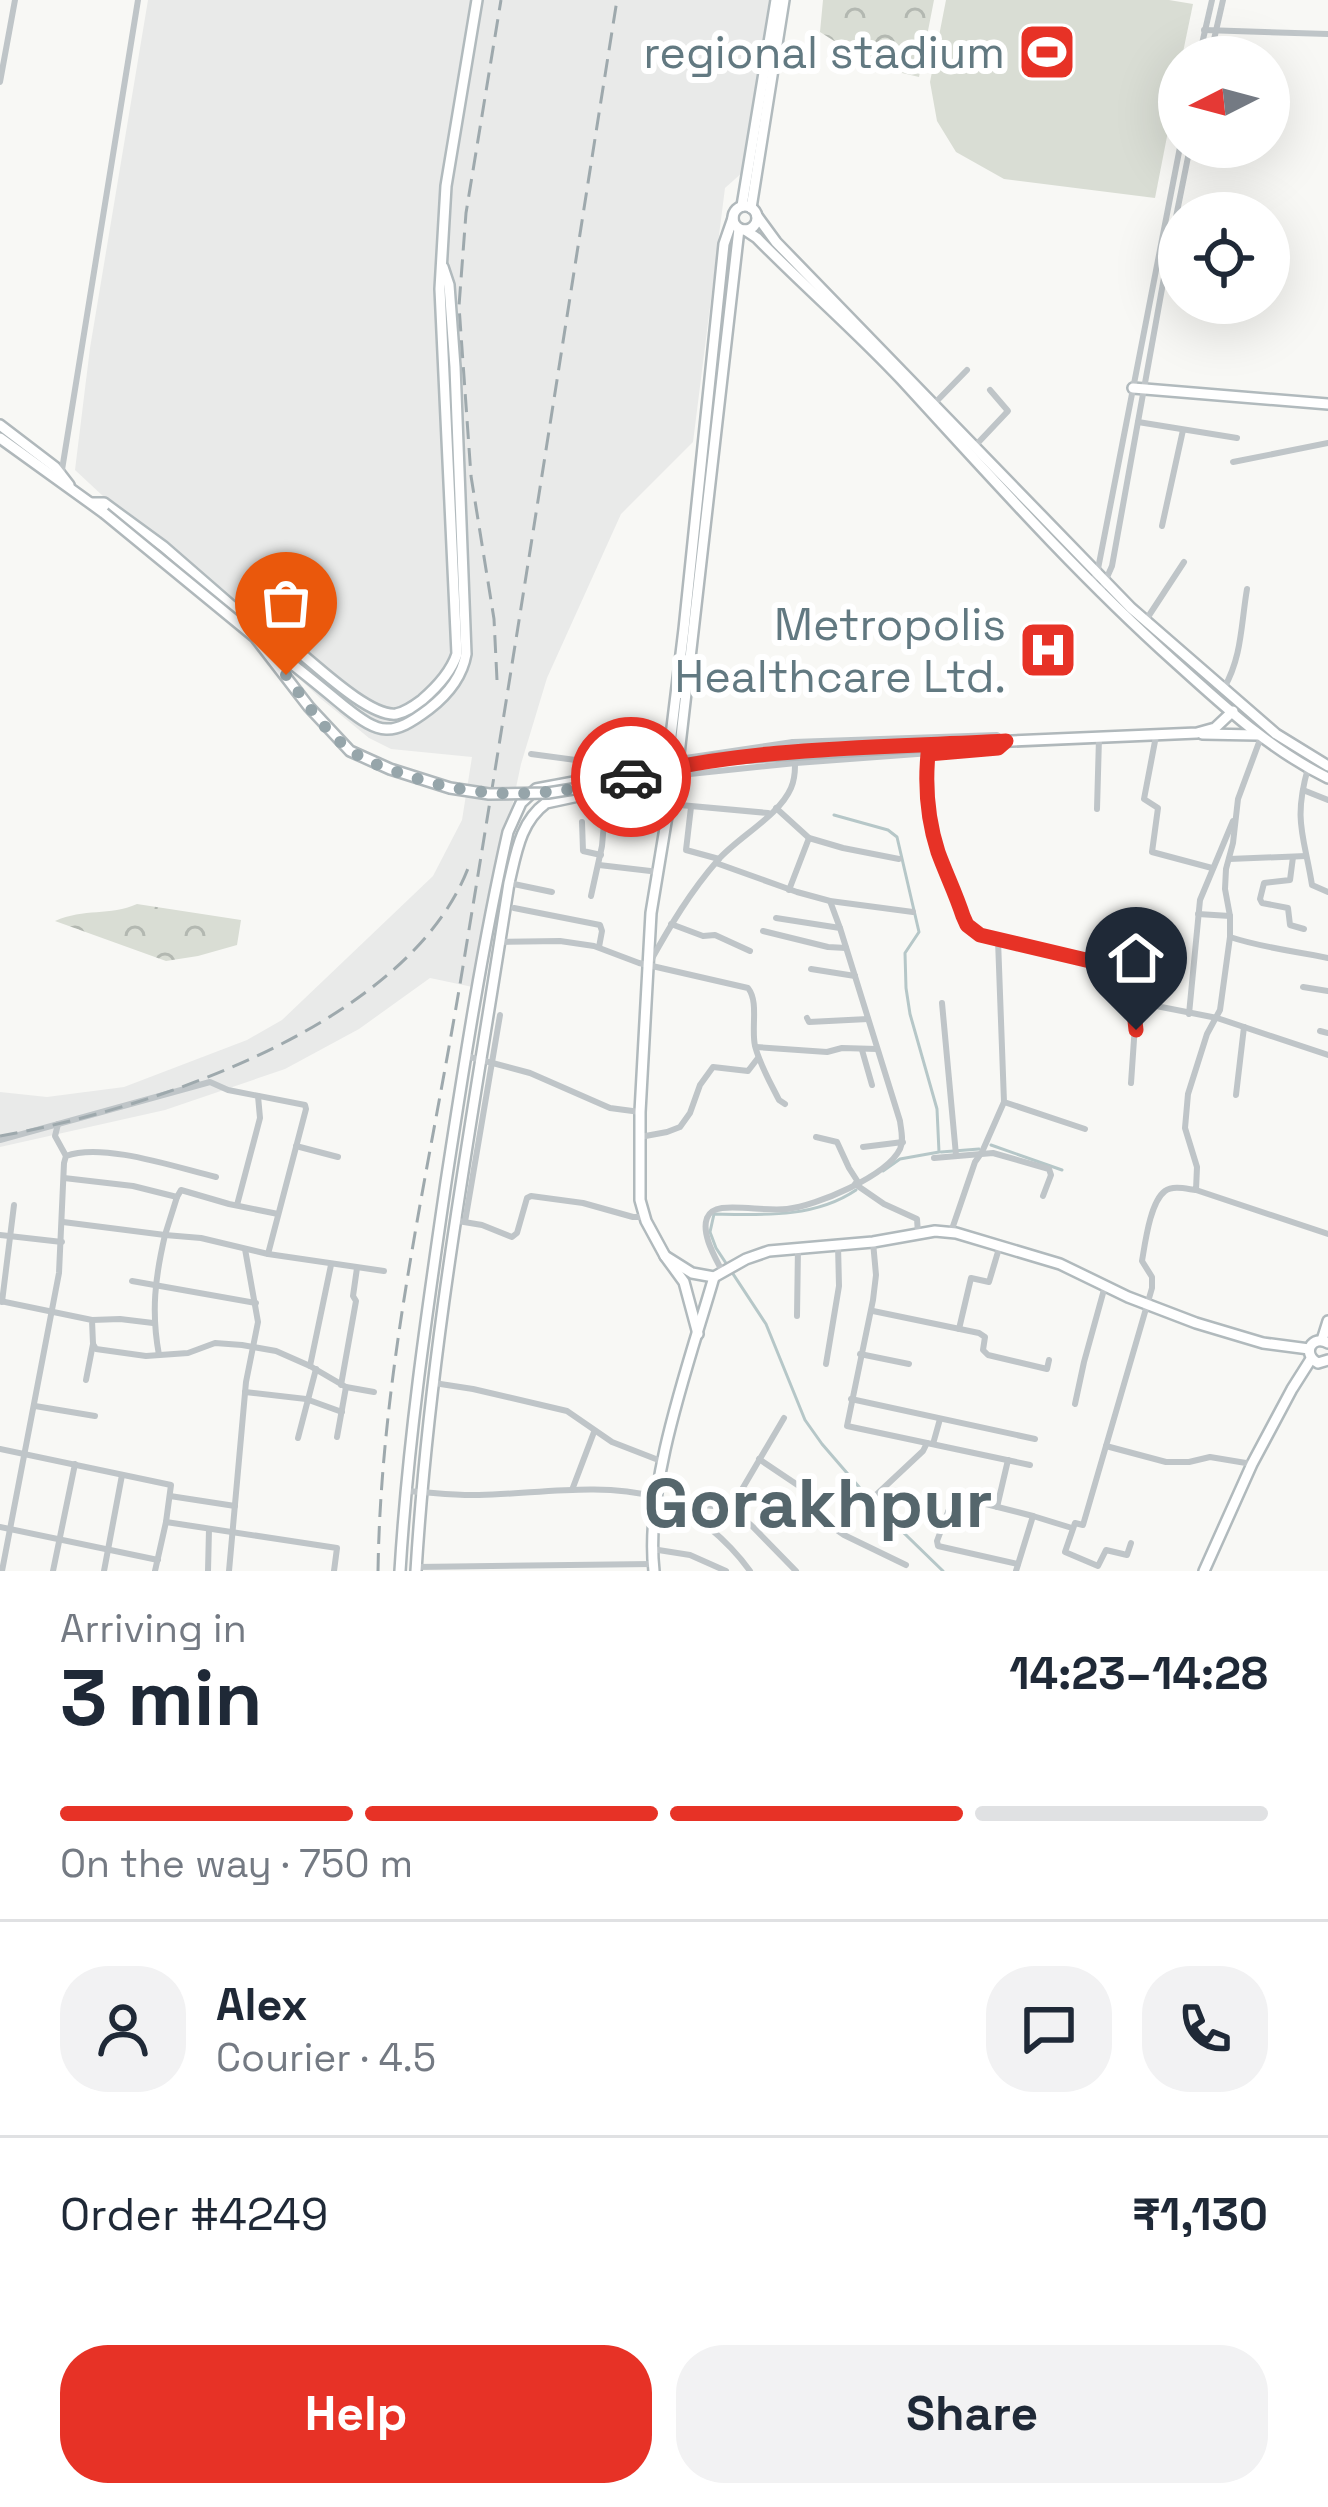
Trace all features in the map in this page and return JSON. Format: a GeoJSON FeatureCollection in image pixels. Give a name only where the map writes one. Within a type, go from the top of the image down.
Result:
{"type":"FeatureCollection","features":[{"type":"Feature","properties":{"kind":"main road"},"geometry":{"type":"LineString","coordinates":[[286,653],[298,652],[386,713],[410,709],[454,663],[458,646],[440,289],[446,186],[477,0]]}},
{"type":"Feature","properties":{"kind":"main road"},"geometry":{"type":"LineString","coordinates":[[400,1571],[416,1388],[466,1056],[502,856],[520,803],[530,793],[660,764],[669,752],[724,244],[739,226],[756,223],[750,210],[780,0]]}},
{"type":"Feature","properties":{"kind":"main road"},"geometry":{"type":"LineString","coordinates":[[698,1334],[684,1282],[665,1256],[640,1200],[640,1112],[651,913],[669,804],[668,777],[679,759],[739,226],[734,212],[750,210]]}},
{"type":"Feature","properties":{"kind":"main road"},"geometry":{"type":"LineString","coordinates":[[750,210],[1103,588],[1231,713],[1292,760],[1328,778]]}},
{"type":"Feature","properties":{"kind":"main road"},"geometry":{"type":"LineString","coordinates":[[739,226],[931,406]]}},
{"type":"Feature","properties":{"kind":"main road"},"geometry":{"type":"LineString","coordinates":[[92,503],[104,503],[164,547],[367,725],[402,727],[423,713],[452,686],[465,664],[467,647],[455,367],[449,285],[443,267]]}},
{"type":"Feature","properties":{"kind":"main road"},"geometry":{"type":"LineString","coordinates":[[1138,388],[1328,404]]}},
{"type":"Feature","properties":{"kind":"main road"},"geometry":{"type":"LineString","coordinates":[[0,425],[255,637],[350,751],[450,788],[489,794],[548,793],[713,759],[1197,733],[1216,728],[1242,703]]}},
{"type":"Feature","properties":{"kind":"main road"},"geometry":{"type":"LineString","coordinates":[[0,438],[63,480]]}},
{"type":"Feature","properties":{"kind":"main road"},"geometry":{"type":"LineString","coordinates":[[1103,588],[1276,734],[1328,766]]}},
{"type":"Feature","properties":{"kind":"main road"},"geometry":{"type":"LineString","coordinates":[[1197,733],[1276,734]]}},
{"type":"Feature","properties":{"kind":"main road"},"geometry":{"type":"LineString","coordinates":[[416,1569],[434,1383],[486,1063],[509,883],[523,831],[545,803],[668,777]]}},
{"type":"Feature","properties":{"kind":"main road"},"geometry":{"type":"LineString","coordinates":[[665,1256],[692,1273],[723,1272],[758,1254],[951,1232],[1060,1264],[1146,1304],[1310,1354],[1321,1363],[1328,1360]]}},
{"type":"Feature","properties":{"kind":"main road"},"geometry":{"type":"LineString","coordinates":[[653,1567],[664,1462],[698,1334],[723,1272]]}},
{"type":"Feature","properties":{"kind":"main road"},"geometry":{"type":"LineString","coordinates":[[1206,1570],[1312,1343],[1325,1342],[1328,1321]]}},
{"type":"Feature","properties":{"kind":"street"},"geometry":{"type":"LineString","coordinates":[[0,81],[5,26],[15,0]]}},
{"type":"Feature","properties":{"kind":"street"},"geometry":{"type":"LineString","coordinates":[[63,480],[138,0]]}},
{"type":"Feature","properties":{"kind":"street"},"geometry":{"type":"LineString","coordinates":[[1203,36],[1211,0]]}},
{"type":"Feature","properties":{"kind":"street"},"geometry":{"type":"LineString","coordinates":[[1214,36],[1223,0]]}},
{"type":"Feature","properties":{"kind":"street"},"geometry":{"type":"LineString","coordinates":[[1204,30],[1328,34]]}},
{"type":"Feature","properties":{"kind":"street"},"geometry":{"type":"LineString","coordinates":[[1103,588],[1112,566],[1138,422],[1138,388],[1176,168]]}},
{"type":"Feature","properties":{"kind":"street"},"geometry":{"type":"LineString","coordinates":[[1094,579],[1185,168]]}},
{"type":"Feature","properties":{"kind":"street"},"geometry":{"type":"LineString","coordinates":[[931,406],[968,370]]}},
{"type":"Feature","properties":{"kind":"street"},"geometry":{"type":"LineString","coordinates":[[971,449],[1008,411],[990,390]]}},
{"type":"Feature","properties":{"kind":"street"},"geometry":{"type":"LineString","coordinates":[[1138,422],[1237,437]]}},
{"type":"Feature","properties":{"kind":"street"},"geometry":{"type":"LineString","coordinates":[[1162,526],[1184,429]]}},
{"type":"Feature","properties":{"kind":"street"},"geometry":{"type":"LineString","coordinates":[[1233,462],[1328,443]]}},
{"type":"Feature","properties":{"kind":"street"},"geometry":{"type":"LineString","coordinates":[[1145,620],[1184,562]]}},
{"type":"Feature","properties":{"kind":"street"},"geometry":{"type":"LineString","coordinates":[[1224,688],[1239,652],[1247,589]]}},
{"type":"Feature","properties":{"kind":"street"},"geometry":{"type":"LineString","coordinates":[[668,777],[998,748],[1006,741],[998,735],[794,742],[679,759]]}},
{"type":"Feature","properties":{"kind":"street"},"geometry":{"type":"LineString","coordinates":[[1156,736],[1144,799],[1158,808],[1152,852],[1211,868]]}},
{"type":"Feature","properties":{"kind":"street"},"geometry":{"type":"LineString","coordinates":[[1196,1190],[1197,1167],[1185,1127],[1188,1094],[1207,1034],[1217,1018],[1230,937],[1225,889],[1234,820],[1260,736]]}},
{"type":"Feature","properties":{"kind":"street"},"geometry":{"type":"LineString","coordinates":[[1097,809],[1099,738]]}},
{"type":"Feature","properties":{"kind":"street"},"geometry":{"type":"LineString","coordinates":[[649,966],[671,924],[717,861],[774,811],[793,785],[794,742]]}},
{"type":"Feature","properties":{"kind":"street"},"geometry":{"type":"LineString","coordinates":[[531,754],[642,769]]}},
{"type":"Feature","properties":{"kind":"street"},"geometry":{"type":"LineString","coordinates":[[928,754],[930,818],[967,925],[980,935],[1141,973],[1146,980],[1135,1024],[1131,1083]]}},
{"type":"Feature","properties":{"kind":"street"},"geometry":{"type":"LineString","coordinates":[[1308,768],[1298,810],[1313,886],[1328,892]]}},
{"type":"Feature","properties":{"kind":"street"},"geometry":{"type":"LineString","coordinates":[[1302,790],[1328,800]]}},
{"type":"Feature","properties":{"kind":"street"},"geometry":{"type":"LineString","coordinates":[[669,804],[774,811],[809,838],[899,859]]}},
{"type":"Feature","properties":{"kind":"street"},"geometry":{"type":"LineString","coordinates":[[691,807],[686,850],[789,890],[830,901],[914,912]]}},
{"type":"Feature","properties":{"kind":"street"},"geometry":{"type":"LineString","coordinates":[[1190,1014],[1198,914],[1211,868],[1234,820]]}},
{"type":"Feature","properties":{"kind":"street"},"geometry":{"type":"LineString","coordinates":[[582,822],[583,850],[600,860],[659,872]]}},
{"type":"Feature","properties":{"kind":"street"},"geometry":{"type":"LineString","coordinates":[[591,896],[604,823]]}},
{"type":"Feature","properties":{"kind":"street"},"geometry":{"type":"LineString","coordinates":[[789,890],[809,838]]}},
{"type":"Feature","properties":{"kind":"street"},"geometry":{"type":"LineString","coordinates":[[1293,856],[1291,879],[1264,883],[1260,899],[1288,908],[1290,925],[1304,928]]}},
{"type":"Feature","properties":{"kind":"street"},"geometry":{"type":"LineString","coordinates":[[1229,859],[1306,856]]}},
{"type":"Feature","properties":{"kind":"street"},"geometry":{"type":"LineString","coordinates":[[509,883],[552,892]]}},
{"type":"Feature","properties":{"kind":"street"},"geometry":{"type":"LineString","coordinates":[[723,1272],[708,1235],[706,1220],[713,1211],[811,1205],[857,1183],[898,1153],[902,1142],[900,1121],[830,901]]}},
{"type":"Feature","properties":{"kind":"street"},"geometry":{"type":"LineString","coordinates":[[514,908],[600,925],[599,948]]}},
{"type":"Feature","properties":{"kind":"street"},"geometry":{"type":"LineString","coordinates":[[1198,914],[1230,916]]}},
{"type":"Feature","properties":{"kind":"street"},"geometry":{"type":"LineString","coordinates":[[776,918],[840,928]]}},
{"type":"Feature","properties":{"kind":"street"},"geometry":{"type":"LineString","coordinates":[[671,924],[703,936],[716,935],[750,951]]}},
{"type":"Feature","properties":{"kind":"street"},"geometry":{"type":"LineString","coordinates":[[763,932],[846,948]]}},
{"type":"Feature","properties":{"kind":"street"},"geometry":{"type":"LineString","coordinates":[[1230,937],[1328,958]]}},
{"type":"Feature","properties":{"kind":"street"},"geometry":{"type":"LineString","coordinates":[[951,1232],[975,1162],[1004,1102],[998,940]]}},
{"type":"Feature","properties":{"kind":"street"},"geometry":{"type":"LineString","coordinates":[[500,942],[560,941],[599,948],[649,966],[748,988],[754,995],[758,1058],[785,1104]]}},
{"type":"Feature","properties":{"kind":"street"},"geometry":{"type":"LineString","coordinates":[[811,969],[855,976]]}},
{"type":"Feature","properties":{"kind":"street"},"geometry":{"type":"LineString","coordinates":[[1303,987],[1328,991]]}},
{"type":"Feature","properties":{"kind":"street"},"geometry":{"type":"LineString","coordinates":[[942,1003],[956,1152]]}},
{"type":"Feature","properties":{"kind":"street"},"geometry":{"type":"LineString","coordinates":[[1141,1003],[1217,1018],[1328,1055]]}},
{"type":"Feature","properties":{"kind":"street"},"geometry":{"type":"LineString","coordinates":[[486,1063],[500,1015]]}},
{"type":"Feature","properties":{"kind":"street"},"geometry":{"type":"LineString","coordinates":[[807,1018],[809,1022],[868,1019]]}},
{"type":"Feature","properties":{"kind":"street"},"geometry":{"type":"LineString","coordinates":[[1236,1095],[1244,1027]]}},
{"type":"Feature","properties":{"kind":"street"},"geometry":{"type":"LineString","coordinates":[[756,1047],[827,1052],[877,1049]]}},
{"type":"Feature","properties":{"kind":"street"},"geometry":{"type":"LineString","coordinates":[[862,1050],[872,1085]]}},
{"type":"Feature","properties":{"kind":"street"},"geometry":{"type":"LineString","coordinates":[[466,1056],[530,1073],[610,1108],[640,1112]]}},
{"type":"Feature","properties":{"kind":"street"},"geometry":{"type":"LineString","coordinates":[[640,1136],[680,1127],[713,1067],[748,1071],[758,1058]]}},
{"type":"Feature","properties":{"kind":"street"},"geometry":{"type":"LineString","coordinates":[[0,1140],[210,1082],[306,1107],[268,1254]]}},
{"type":"Feature","properties":{"kind":"street"},"geometry":{"type":"LineString","coordinates":[[237,1205],[260,1118],[258,1096]]}},
{"type":"Feature","properties":{"kind":"street"},"geometry":{"type":"LineString","coordinates":[[1004,1102],[1085,1129]]}},
{"type":"Feature","properties":{"kind":"street"},"geometry":{"type":"LineString","coordinates":[[2,1571],[62,1242],[66,1156],[55,1136],[58,1124]]}},
{"type":"Feature","properties":{"kind":"street"},"geometry":{"type":"LineString","coordinates":[[816,1137],[837,1142],[857,1183],[884,1204],[917,1219],[918,1233]]}},
{"type":"Feature","properties":{"kind":"street"},"geometry":{"type":"LineString","coordinates":[[863,1147],[902,1142]]}},
{"type":"Feature","properties":{"kind":"street"},"geometry":{"type":"LineString","coordinates":[[296,1146],[338,1157]]}},
{"type":"Feature","properties":{"kind":"street"},"geometry":{"type":"LineString","coordinates":[[66,1156],[85,1152],[130,1155],[216,1177]]}},
{"type":"Feature","properties":{"kind":"street"},"geometry":{"type":"LineString","coordinates":[[934,1158],[982,1152],[1049,1169],[1042,1196]]}},
{"type":"Feature","properties":{"kind":"street"},"geometry":{"type":"LineString","coordinates":[[64,1178],[177,1197]]}},
{"type":"Feature","properties":{"kind":"street"},"geometry":{"type":"LineString","coordinates":[[160,1355],[153,1323],[156,1285],[165,1235],[181,1190],[278,1214]]}},
{"type":"Feature","properties":{"kind":"street"},"geometry":{"type":"LineString","coordinates":[[1131,1543],[1127,1555],[1106,1550],[1098,1566],[1065,1552],[1076,1523],[1084,1526],[1146,1304],[1152,1277],[1142,1261],[1148,1227],[1163,1192],[1196,1190],[1328,1234]]}},
{"type":"Feature","properties":{"kind":"street"},"geometry":{"type":"LineString","coordinates":[[461,1221],[515,1236],[528,1196],[645,1216]]}},
{"type":"Feature","properties":{"kind":"street"},"geometry":{"type":"LineString","coordinates":[[14,1205],[5,1235],[1,1302],[92,1320],[153,1323]]}},
{"type":"Feature","properties":{"kind":"street"},"geometry":{"type":"LineString","coordinates":[[63,1222],[201,1238],[268,1254],[384,1271]]}},
{"type":"Feature","properties":{"kind":"street"},"geometry":{"type":"LineString","coordinates":[[5,1235],[62,1242]]}},
{"type":"Feature","properties":{"kind":"street"},"geometry":{"type":"LineString","coordinates":[[873,1242],[876,1275],[871,1311],[847,1426],[1030,1465]]}},
{"type":"Feature","properties":{"kind":"street"},"geometry":{"type":"LineString","coordinates":[[826,1364],[839,1286],[838,1245]]}},
{"type":"Feature","properties":{"kind":"street"},"geometry":{"type":"LineString","coordinates":[[959,1330],[971,1278],[989,1282],[1000,1245]]}},
{"type":"Feature","properties":{"kind":"street"},"geometry":{"type":"LineString","coordinates":[[797,1316],[798,1247]]}},
{"type":"Feature","properties":{"kind":"street"},"geometry":{"type":"LineString","coordinates":[[229,1571],[245,1392],[258,1322],[244,1249]]}},
{"type":"Feature","properties":{"kind":"street"},"geometry":{"type":"LineString","coordinates":[[298,1438],[332,1265]]}},
{"type":"Feature","properties":{"kind":"street"},"geometry":{"type":"LineString","coordinates":[[337,1437],[357,1268]]}},
{"type":"Feature","properties":{"kind":"street"},"geometry":{"type":"LineString","coordinates":[[132,1281],[256,1304]]}},
{"type":"Feature","properties":{"kind":"street"},"geometry":{"type":"LineString","coordinates":[[1075,1404],[1106,1286]]}},
{"type":"Feature","properties":{"kind":"street"},"geometry":{"type":"LineString","coordinates":[[871,1311],[984,1335],[983,1350],[988,1355],[1047,1369],[1049,1360]]}},
{"type":"Feature","properties":{"kind":"street"},"geometry":{"type":"LineString","coordinates":[[86,1380],[92,1320]]}},
{"type":"Feature","properties":{"kind":"street"},"geometry":{"type":"LineString","coordinates":[[93,1344],[108,1352],[160,1355],[188,1353],[214,1343],[276,1351],[344,1386],[374,1392]]}},
{"type":"Feature","properties":{"kind":"street"},"geometry":{"type":"LineString","coordinates":[[860,1354],[909,1364]]}},
{"type":"Feature","properties":{"kind":"street"},"geometry":{"type":"LineString","coordinates":[[434,1383],[567,1411],[633,1453],[664,1462]]}},
{"type":"Feature","properties":{"kind":"street"},"geometry":{"type":"LineString","coordinates":[[245,1392],[306,1399],[342,1412]]}},
{"type":"Feature","properties":{"kind":"street"},"geometry":{"type":"LineString","coordinates":[[850,1399],[1035,1439]]}},
{"type":"Feature","properties":{"kind":"street"},"geometry":{"type":"LineString","coordinates":[[35,1406],[94,1416]]}},
{"type":"Feature","properties":{"kind":"street"},"geometry":{"type":"LineString","coordinates":[[730,1508],[784,1418]]}},
{"type":"Feature","properties":{"kind":"street"},"geometry":{"type":"LineString","coordinates":[[876,1495],[930,1443],[940,1418]]}},
{"type":"Feature","properties":{"kind":"street"},"geometry":{"type":"LineString","coordinates":[[572,1490],[594,1432]]}},
{"type":"Feature","properties":{"kind":"street"},"geometry":{"type":"LineString","coordinates":[[1106,1446],[1166,1462],[1210,1457],[1252,1464]]}},
{"type":"Feature","properties":{"kind":"street"},"geometry":{"type":"LineString","coordinates":[[0,1449],[171,1485],[155,1571]]}},
{"type":"Feature","properties":{"kind":"street"},"geometry":{"type":"LineString","coordinates":[[759,1459],[805,1490],[802,1506],[844,1535],[906,1565]]}},
{"type":"Feature","properties":{"kind":"street"},"geometry":{"type":"LineString","coordinates":[[997,1507],[1008,1460]]}},
{"type":"Feature","properties":{"kind":"street"},"geometry":{"type":"LineString","coordinates":[[53,1571],[75,1465]]}},
{"type":"Feature","properties":{"kind":"street"},"geometry":{"type":"LineString","coordinates":[[104,1571],[122,1474]]}},
{"type":"Feature","properties":{"kind":"street"},"geometry":{"type":"LineString","coordinates":[[405,1491],[477,1496],[572,1490],[730,1508],[796,1571]]}},
{"type":"Feature","properties":{"kind":"street"},"geometry":{"type":"LineString","coordinates":[[170,1496],[235,1505]]}},
{"type":"Feature","properties":{"kind":"street"},"geometry":{"type":"LineString","coordinates":[[1033,1516],[1017,1568],[937,1544],[954,1496],[1033,1516],[1074,1528]]}},
{"type":"Feature","properties":{"kind":"street"},"geometry":{"type":"LineString","coordinates":[[660,1499],[735,1550],[748,1568],[736,1571]]}},
{"type":"Feature","properties":{"kind":"street"},"geometry":{"type":"LineString","coordinates":[[166,1522],[337,1548],[334,1571]]}},
{"type":"Feature","properties":{"kind":"street"},"geometry":{"type":"LineString","coordinates":[[0,1527],[158,1560]]}},
{"type":"Feature","properties":{"kind":"street"},"geometry":{"type":"LineString","coordinates":[[208,1571],[209,1529]]}},
{"type":"Feature","properties":{"kind":"street"},"geometry":{"type":"LineString","coordinates":[[652,1549],[690,1555],[726,1571]]}},
{"type":"Feature","properties":{"kind":"street"},"geometry":{"type":"LineString","coordinates":[[416,1569],[653,1567]]}},
{"type":"Feature","properties":{"kind":"shaded area"},"geometry":{"type":"Polygon","coordinates":[[[148,0],[769,0],[743,172],[725,188],[693,442],[621,514],[547,678],[521,764],[499,868],[482,989],[430,978],[359,1029],[285,1069],[165,1110],[0,1147],[0,1092],[47,1097],[124,1087],[247,1040],[282,1020],[433,876],[462,820],[472,757],[391,749],[369,738],[75,470],[90,348],[148,0]]]}},
{"type":"Feature","properties":{"kind":"green space"},"geometry":{"type":"Polygon","coordinates":[[[823,0],[934,0],[919,77],[860,63],[820,32],[823,0]]]}},
{"type":"Feature","properties":{"kind":"green space"},"geometry":{"type":"Polygon","coordinates":[[[946,0],[1169,0],[1193,4],[1186,36],[1158,36],[1161,168],[1155,198],[1004,179],[956,152],[937,121],[930,82],[946,0]]]}},
{"type":"Feature","properties":{"kind":"green space"},"geometry":{"type":"Polygon","coordinates":[[[137,904],[241,920],[237,945],[166,961],[55,921],[137,904]]]}},
{"type":"Feature","properties":{"kind":"waterway"},"geometry":{"type":"LineString","coordinates":[[834,815],[888,830],[897,837],[919,932],[905,953],[906,988],[937,1109],[939,1152],[900,1159],[883,1171]]}},
{"type":"Feature","properties":{"kind":"waterway"},"geometry":{"type":"LineString","coordinates":[[991,1145],[1062,1170]]}},
{"type":"Feature","properties":{"kind":"waterway"},"geometry":{"type":"LineString","coordinates":[[941,1152],[979,1149]]}},
{"type":"Feature","properties":{"kind":"waterway"},"geometry":{"type":"LineString","coordinates":[[856,1190],[806,1210],[714,1214],[710,1232],[766,1324],[805,1420],[872,1502],[943,1571]]}},
{"type":"Feature","properties":{"kind":"railway"},"geometry":{"type":"LineString","coordinates":[[497,680],[494,619],[471,476],[459,306],[466,213],[501,0]]}},
{"type":"Feature","properties":{"kind":"railway"},"geometry":{"type":"LineString","coordinates":[[378,1571],[381,1494],[398,1340],[484,840],[617,0]]}},
{"type":"Feature","properties":{"kind":"railway"},"geometry":{"type":"LineString","coordinates":[[0,1136],[130,1104],[200,1080],[336,1013],[394,969],[440,920],[470,863]]}},
{"type":"Feature","properties":{"kind":"way so far"},"geometry":{"type":"LineString","coordinates":[[286,675],[350,751],[436,784],[512,795],[631,777]]}},
{"type":"Feature","properties":{"kind":"place","name":"regional stadium"},"geometry":{"type":"Point","coordinates":[1047,52]}},
{"type":"Feature","properties":{"kind":"place","name":"Metropolis Healthcare Ltd."},"geometry":{"type":"Point","coordinates":[1048,650]}},
{"type":"Feature","properties":{"kind":"district","name":"Gorakhpur"},"geometry":{"type":"Point","coordinates":[818,1503]}},
{"type":"Feature","properties":{"kind":"route"},"geometry":{"type":"LineString","coordinates":[[631,777],[751,755],[1006,741],[998,748],[928,754],[930,818],[967,925],[998,940],[1141,973],[1146,980],[1136,1030]]}}]}
